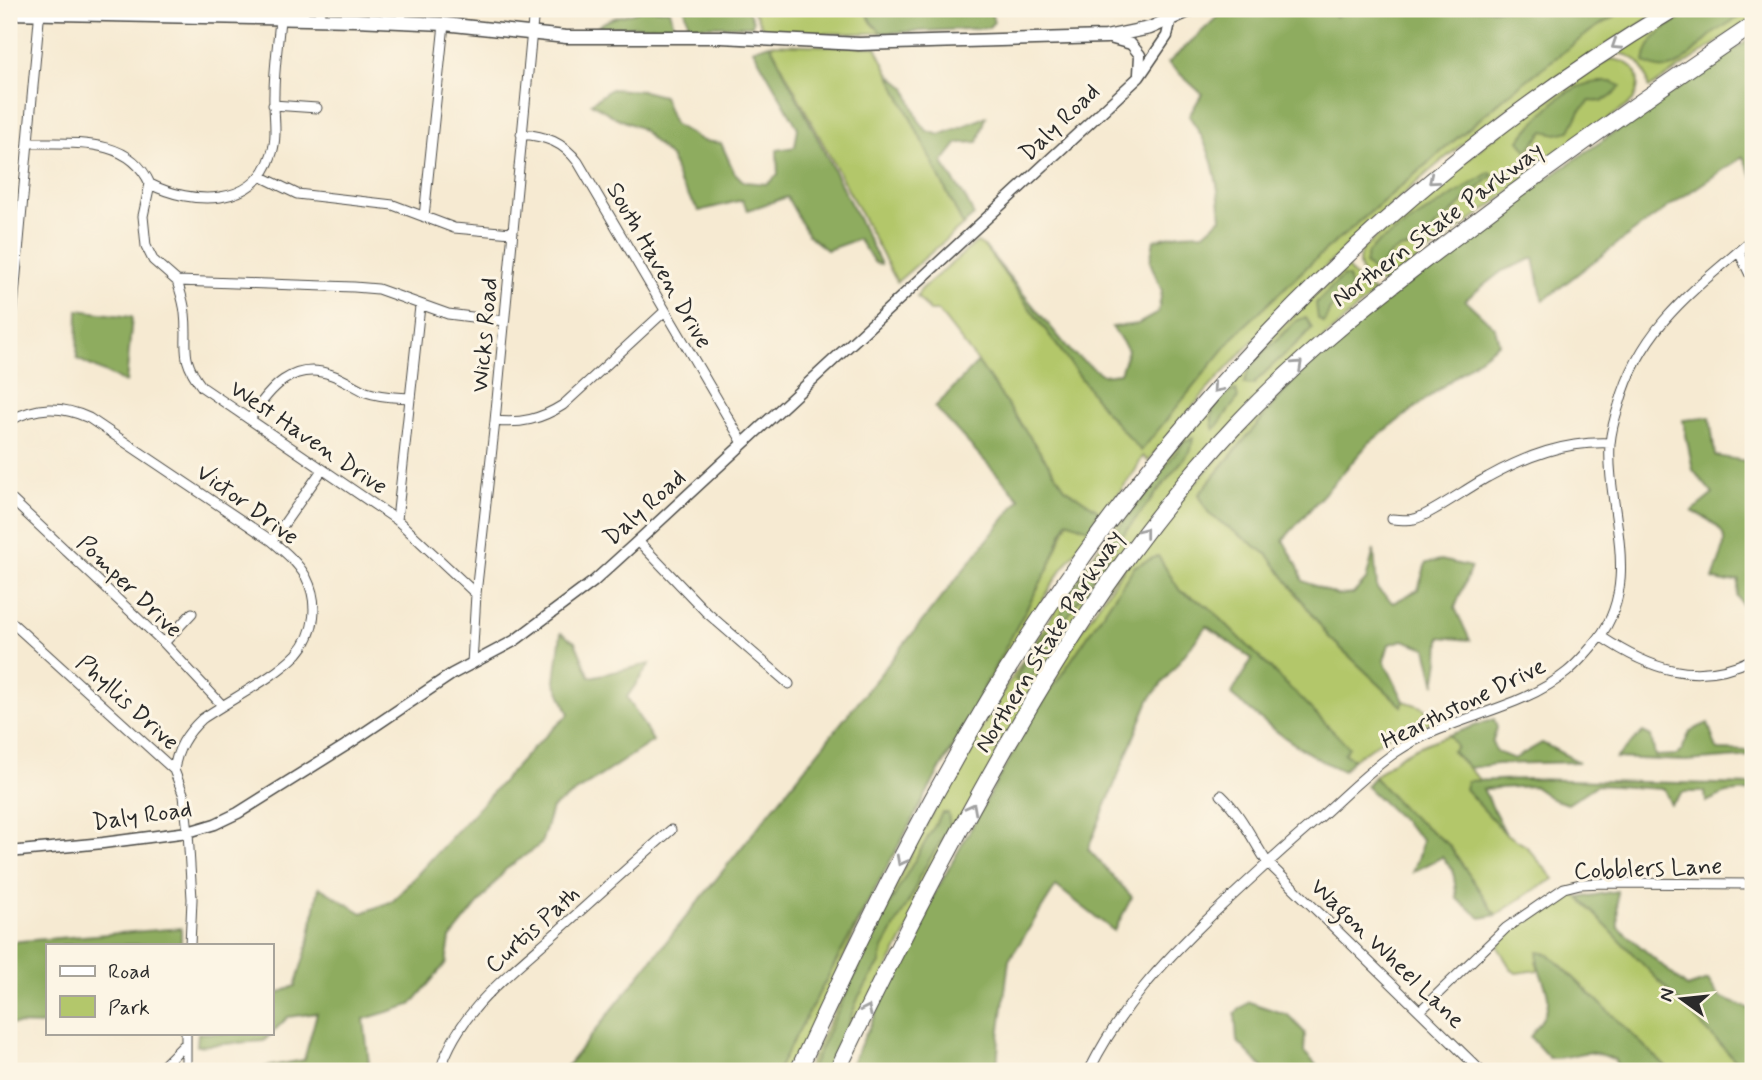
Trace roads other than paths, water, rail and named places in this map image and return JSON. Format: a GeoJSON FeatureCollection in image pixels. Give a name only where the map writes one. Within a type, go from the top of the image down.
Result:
{"type":"FeatureCollection","features":[{"type":"Feature","properties":{"kind":"highway","name":"Northern State Parkway"},"geometry":{"type":"LineString","coordinates":[[797,1071],[892,878],[985,708],[1075,568],[1175,437],[1286,314],[1396,211],[1526,107],[1674,9]]}},
{"type":"Feature","properties":{"kind":"highway","name":"Northern State Parkway"},"geometry":{"type":"LineString","coordinates":[[837,1071],[932,881],[1039,689],[1119,565],[1199,465],[1296,366],[1383,291],[1589,138],[1753,25]]}},
{"type":"Feature","properties":{"kind":"main road"},"geometry":{"type":"LineString","coordinates":[[9,13],[209,13],[281,19],[319,14],[566,37],[721,37],[859,44],[1106,37],[1146,29],[1173,14],[1193,9]]}},
{"type":"Feature","properties":{"kind":"street"},"geometry":{"type":"LineString","coordinates":[[401,23],[402,9]]}},
{"type":"Feature","properties":{"kind":"street","name":"Wicks Road"},"geometry":{"type":"LineString","coordinates":[[472,664],[476,594],[534,9]]}},
{"type":"Feature","properties":{"kind":"street"},"geometry":{"type":"LineString","coordinates":[[9,352],[39,11]]}},
{"type":"Feature","properties":{"kind":"street","name":"Daly Road"},"geometry":{"type":"LineString","coordinates":[[9,852],[188,832],[215,824],[238,813],[452,674],[514,641],[553,614],[638,541],[1139,76],[1167,36],[1173,14]]}},
{"type":"Feature","properties":{"kind":"street"},"geometry":{"type":"LineString","coordinates":[[150,184],[170,194],[206,200],[237,192],[260,176],[275,144],[273,106],[281,19]]}},
{"type":"Feature","properties":{"kind":"street"},"geometry":{"type":"LineString","coordinates":[[424,217],[444,24]]}},
{"type":"Feature","properties":{"kind":"street"},"geometry":{"type":"LineString","coordinates":[[1106,37],[1131,44],[1140,55],[1139,76]]}},
{"type":"Feature","properties":{"kind":"street"},"geometry":{"type":"LineString","coordinates":[[273,106],[317,108]]}},
{"type":"Feature","properties":{"kind":"street","name":"South Haven Drive"},"geometry":{"type":"LineString","coordinates":[[521,134],[551,139],[568,150],[743,443]]}},
{"type":"Feature","properties":{"kind":"street"},"geometry":{"type":"LineString","coordinates":[[29,143],[93,144],[110,147],[134,160],[145,172],[150,184],[144,216],[146,246],[153,260],[177,281],[378,289],[448,314],[504,321]]}},
{"type":"Feature","properties":{"kind":"street"},"geometry":{"type":"LineString","coordinates":[[260,176],[297,194],[393,205],[454,228],[512,233]]}},
{"type":"Feature","properties":{"kind":"street","name":"Hearthstone Drive"},"geometry":{"type":"LineString","coordinates":[[1089,1071],[1125,1010],[1160,966],[1267,862],[1397,751],[1448,726],[1519,699],[1547,685],[1567,672],[1600,636],[1616,601],[1621,576],[1610,443],[1623,388],[1646,341],[1674,307],[1753,239]]}},
{"type":"Feature","properties":{"kind":"street"},"geometry":{"type":"LineString","coordinates":[[1739,252],[1753,281]]}},
{"type":"Feature","properties":{"kind":"street","name":"West Haven Drive"},"geometry":{"type":"LineString","coordinates":[[177,281],[185,314],[185,356],[191,372],[202,387],[397,520],[476,594]]}},
{"type":"Feature","properties":{"kind":"street"},"geometry":{"type":"LineString","coordinates":[[397,520],[420,306]]}},
{"type":"Feature","properties":{"kind":"street"},"geometry":{"type":"LineString","coordinates":[[495,421],[513,423],[547,415],[563,405],[665,311]]}},
{"type":"Feature","properties":{"kind":"street"},"geometry":{"type":"LineString","coordinates":[[250,419],[268,392],[290,375],[302,371],[334,375],[368,392],[409,398]]}},
{"type":"Feature","properties":{"kind":"street","name":"Victor Drive"},"geometry":{"type":"LineString","coordinates":[[9,418],[46,408],[75,411],[89,418],[272,541],[292,559],[306,578],[313,598],[314,619],[298,653],[222,705],[191,730],[176,756],[174,771]]}},
{"type":"Feature","properties":{"kind":"street"},"geometry":{"type":"LineString","coordinates":[[1392,519],[1415,519],[1489,476],[1541,453],[1563,446],[1592,442],[1610,443]]}},
{"type":"Feature","properties":{"kind":"street"},"geometry":{"type":"LineString","coordinates":[[272,541],[323,470]]}},
{"type":"Feature","properties":{"kind":"street","name":"Pomper Drive"},"geometry":{"type":"LineString","coordinates":[[9,497],[164,643],[222,705]]}},
{"type":"Feature","properties":{"kind":"street"},"geometry":{"type":"LineString","coordinates":[[638,541],[705,611],[789,684]]}},
{"type":"Feature","properties":{"kind":"street"},"geometry":{"type":"LineString","coordinates":[[164,643],[192,613]]}},
{"type":"Feature","properties":{"kind":"street","name":"Phyllis Drive"},"geometry":{"type":"LineString","coordinates":[[9,620],[174,771],[184,796],[188,832],[192,899],[190,944]]}},
{"type":"Feature","properties":{"kind":"street"},"geometry":{"type":"LineString","coordinates":[[1600,636],[1640,661],[1664,669],[1690,673],[1718,672],[1753,659]]}},
{"type":"Feature","properties":{"kind":"street","name":"Wagon Wheel Lane"},"geometry":{"type":"LineString","coordinates":[[1221,795],[1236,809],[1244,827],[1267,862],[1481,1071]]}},
{"type":"Feature","properties":{"kind":"street","name":"Curtis Path"},"geometry":{"type":"LineString","coordinates":[[440,1071],[453,1037],[499,984],[671,830]]}},
{"type":"Feature","properties":{"kind":"street","name":"Cobblers Lane"},"geometry":{"type":"LineString","coordinates":[[1421,1010],[1506,928],[1564,888],[1605,883],[1753,884]]}},
{"type":"Feature","properties":{"kind":"street"},"geometry":{"type":"LineString","coordinates":[[186,1034],[186,1071]]}},
{"type":"Feature","properties":{"kind":"street"},"geometry":{"type":"LineString","coordinates":[[158,1071],[185,1044]]}}]}
